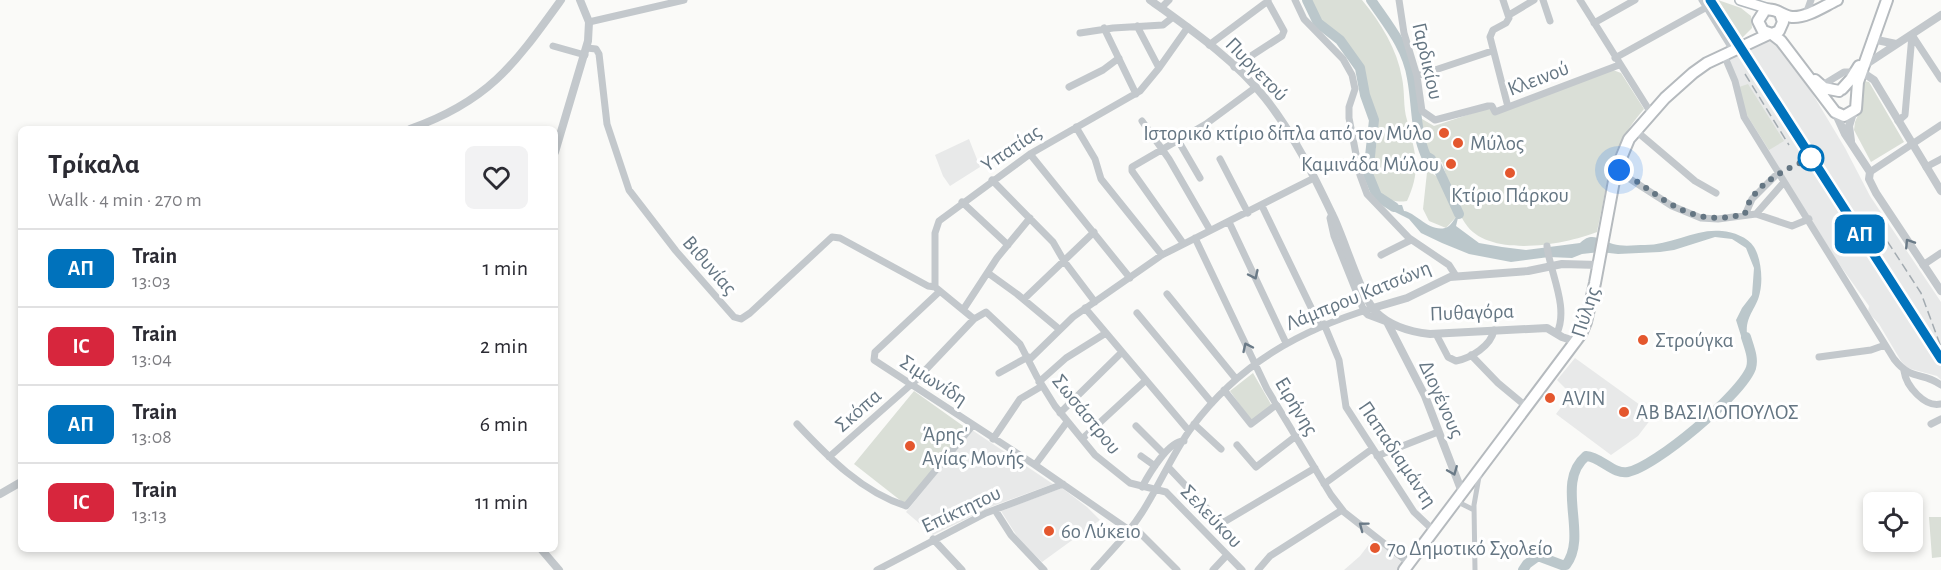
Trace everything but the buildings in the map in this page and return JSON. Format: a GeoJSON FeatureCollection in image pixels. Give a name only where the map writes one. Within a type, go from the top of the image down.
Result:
{"type":"FeatureCollection","features":[{"type":"Feature","properties":{"kind":"main road"},"geometry":{"type":"LineString","coordinates":[[1739,0],[1791,17],[1806,14],[1837,0]]}},
{"type":"Feature","properties":{"kind":"main road"},"geometry":{"type":"LineString","coordinates":[[1739,0],[1754,11],[1762,31],[1781,41],[1810,82],[1833,109],[1844,116],[1853,113],[1857,105],[1856,97],[1861,70],[1885,0]]}},
{"type":"Feature","properties":{"kind":"main road"},"geometry":{"type":"LineString","coordinates":[[1744,44],[1759,23],[1762,13],[1775,11]]}},
{"type":"Feature","properties":{"kind":"main road"},"geometry":{"type":"LineString","coordinates":[[1775,11],[1783,25],[1786,38],[1821,86],[1850,91],[1856,97]]}},
{"type":"Feature","properties":{"kind":"main road"},"geometry":{"type":"LineString","coordinates":[[1771,34],[1779,31],[1783,25]]}},
{"type":"Feature","properties":{"kind":"main road","name":"Πύλης"},"geometry":{"type":"LineString","coordinates":[[1406,566],[1577,342],[1586,322],[1616,170],[1623,150],[1635,130],[1687,78],[1744,44],[1771,34]]}},
{"type":"Feature","properties":{"kind":"main road"},"geometry":{"type":"LineString","coordinates":[[1833,109],[1833,96],[1861,70]]}},
{"type":"Feature","properties":{"kind":"street"},"geometry":{"type":"LineString","coordinates":[[417,126],[446,114],[487,89],[530,43],[561,0]]}},
{"type":"Feature","properties":{"kind":"street"},"geometry":{"type":"LineString","coordinates":[[558,142],[586,51],[589,22],[580,0]]}},
{"type":"Feature","properties":{"kind":"street"},"geometry":{"type":"LineString","coordinates":[[589,22],[684,0]]}},
{"type":"Feature","properties":{"kind":"street","name":"Πυργετού"},"geometry":{"type":"LineString","coordinates":[[1150,0],[1188,27],[1234,66],[1256,87],[1279,118],[1332,214],[1369,310]]}},
{"type":"Feature","properties":{"kind":"street"},"geometry":{"type":"LineString","coordinates":[[1161,8],[1169,0]]}},
{"type":"Feature","properties":{"kind":"street"},"geometry":{"type":"LineString","coordinates":[[1209,45],[1268,0],[1284,31],[1282,36],[1234,66]]}},
{"type":"Feature","properties":{"kind":"street"},"geometry":{"type":"LineString","coordinates":[[1296,0],[1304,19],[1343,59],[1352,75],[1355,89],[1349,114],[1356,156],[1365,190],[1375,204],[1411,240],[1449,265],[1456,276]]}},
{"type":"Feature","properties":{"kind":"street","name":"Γαρδικίου"},"geometry":{"type":"LineString","coordinates":[[1399,0],[1404,33],[1417,76],[1422,111],[1437,120]]}},
{"type":"Feature","properties":{"kind":"street"},"geometry":{"type":"LineString","coordinates":[[1503,0],[1509,15]]}},
{"type":"Feature","properties":{"kind":"street"},"geometry":{"type":"LineString","coordinates":[[1508,107],[1492,51],[1492,32],[1506,23],[1509,15],[1534,0]]}},
{"type":"Feature","properties":{"kind":"street"},"geometry":{"type":"LineString","coordinates":[[1544,0],[1550,21]]}},
{"type":"Feature","properties":{"kind":"street"},"geometry":{"type":"LineString","coordinates":[[1580,0],[1651,113]]}},
{"type":"Feature","properties":{"kind":"street"},"geometry":{"type":"LineString","coordinates":[[1594,23],[1635,0]]}},
{"type":"Feature","properties":{"kind":"street"},"geometry":{"type":"LineString","coordinates":[[1806,14],[1811,0]]}},
{"type":"Feature","properties":{"kind":"street"},"geometry":{"type":"LineString","coordinates":[[1704,3],[1729,53],[1744,117],[1904,371],[1906,378],[1929,405],[1941,404]]}},
{"type":"Feature","properties":{"kind":"street","name":"Κλεινού"},"geometry":{"type":"LineString","coordinates":[[1437,120],[1488,106],[1493,107],[1495,112],[1617,62],[1704,3]]}},
{"type":"Feature","properties":{"kind":"street"},"geometry":{"type":"LineString","coordinates":[[1821,86],[1844,72],[1861,70],[1941,15]]}},
{"type":"Feature","properties":{"kind":"street"},"geometry":{"type":"LineString","coordinates":[[1080,33],[1104,28],[1165,25],[1173,17]]}},
{"type":"Feature","properties":{"kind":"street"},"geometry":{"type":"LineString","coordinates":[[1137,26],[1159,68]]}},
{"type":"Feature","properties":{"kind":"street","name":"Υπατίας"},"geometry":{"type":"LineString","coordinates":[[937,289],[935,228],[943,216],[1030,154],[1136,94],[1159,68],[1188,27]]}},
{"type":"Feature","properties":{"kind":"street"},"geometry":{"type":"LineString","coordinates":[[1104,28],[1136,94]]}},
{"type":"Feature","properties":{"kind":"street"},"geometry":{"type":"LineString","coordinates":[[1912,34],[1941,79]]}},
{"type":"Feature","properties":{"kind":"street"},"geometry":{"type":"LineString","coordinates":[[1898,121],[1905,115],[1912,34]]}},
{"type":"Feature","properties":{"kind":"street"},"geometry":{"type":"LineString","coordinates":[[1871,43],[1896,44]]}},
{"type":"Feature","properties":{"kind":"street"},"geometry":{"type":"LineString","coordinates":[[553,46],[586,51]]}},
{"type":"Feature","properties":{"kind":"street","name":"Βιθυνίας"},"geometry":{"type":"LineString","coordinates":[[586,51],[597,50],[600,57],[607,123],[629,190],[676,251],[734,317],[741,319],[750,313],[832,237],[840,238],[937,289]]}},
{"type":"Feature","properties":{"kind":"street"},"geometry":{"type":"LineString","coordinates":[[1417,76],[1492,51]]}},
{"type":"Feature","properties":{"kind":"street"},"geometry":{"type":"LineString","coordinates":[[1069,87],[1103,70],[1119,58]]}},
{"type":"Feature","properties":{"kind":"street"},"geometry":{"type":"LineString","coordinates":[[1861,70],[1874,80],[1941,192]]}},
{"type":"Feature","properties":{"kind":"street"},"geometry":{"type":"LineString","coordinates":[[1183,243],[1132,171],[1133,166],[1179,142],[1256,87]]}},
{"type":"Feature","properties":{"kind":"street"},"geometry":{"type":"LineString","coordinates":[[1833,109],[1845,134],[1870,172],[1870,183],[1941,291]]}},
{"type":"Feature","properties":{"kind":"street"},"geometry":{"type":"LineString","coordinates":[[1853,113],[1849,126],[1853,144]]}},
{"type":"Feature","properties":{"kind":"street"},"geometry":{"type":"LineString","coordinates":[[1142,121],[1163,151],[1210,230]]}},
{"type":"Feature","properties":{"kind":"street"},"geometry":{"type":"LineString","coordinates":[[1870,172],[1941,125]]}},
{"type":"Feature","properties":{"kind":"street"},"geometry":{"type":"LineString","coordinates":[[1076,127],[1095,159],[1101,179],[1162,255]]}},
{"type":"Feature","properties":{"kind":"street"},"geometry":{"type":"LineString","coordinates":[[1635,130],[1695,181],[1716,193]]}},
{"type":"Feature","properties":{"kind":"street"},"geometry":{"type":"LineString","coordinates":[[1179,142],[1200,178]]}},
{"type":"Feature","properties":{"kind":"street"},"geometry":{"type":"LineString","coordinates":[[1030,154],[1130,278]]}},
{"type":"Feature","properties":{"kind":"street"},"geometry":{"type":"LineString","coordinates":[[1220,159],[1248,213]]}},
{"type":"Feature","properties":{"kind":"street"},"geometry":{"type":"LineString","coordinates":[[1926,167],[1941,159]]}},
{"type":"Feature","properties":{"kind":"street"},"geometry":{"type":"LineString","coordinates":[[1616,170],[1660,199],[1694,216],[1718,219],[1756,214],[1792,226],[1809,219]]}},
{"type":"Feature","properties":{"kind":"street"},"geometry":{"type":"LineString","coordinates":[[1745,214],[1752,199],[1779,172]]}},
{"type":"Feature","properties":{"kind":"street"},"geometry":{"type":"LineString","coordinates":[[999,373],[1028,358],[1085,308],[1162,255],[1314,178]]}},
{"type":"Feature","properties":{"kind":"street"},"geometry":{"type":"LineString","coordinates":[[992,180],[1053,242],[1064,261],[1095,302]]}},
{"type":"Feature","properties":{"kind":"street"},"geometry":{"type":"LineString","coordinates":[[1756,214],[1784,182]]}},
{"type":"Feature","properties":{"kind":"street"},"geometry":{"type":"LineString","coordinates":[[962,202],[1008,245]]}},
{"type":"Feature","properties":{"kind":"street","name":"Παπαδιαμάντη"},"geometry":{"type":"LineString","coordinates":[[1262,206],[1339,360],[1346,407],[1414,512],[1433,530]]}},
{"type":"Feature","properties":{"kind":"street"},"geometry":{"type":"LineString","coordinates":[[963,310],[1008,245],[1030,218]]}},
{"type":"Feature","properties":{"kind":"street"},"geometry":{"type":"LineString","coordinates":[[1229,222],[1286,343]]}},
{"type":"Feature","properties":{"kind":"street"},"geometry":{"type":"LineString","coordinates":[[1024,299],[1094,232]]}},
{"type":"Feature","properties":{"kind":"street","name":"Ειρήνης"},"geometry":{"type":"LineString","coordinates":[[1195,238],[1276,405],[1324,484],[1342,510],[1406,566]]}},
{"type":"Feature","properties":{"kind":"street"},"geometry":{"type":"LineString","coordinates":[[1381,255],[1411,240]]}},
{"type":"Feature","properties":{"kind":"street"},"geometry":{"type":"LineString","coordinates":[[1546,246],[1560,310],[1560,326],[1557,333]]}},
{"type":"Feature","properties":{"kind":"street"},"geometry":{"type":"LineString","coordinates":[[1923,265],[1941,253]]}},
{"type":"Feature","properties":{"kind":"street","name":"Λάμπρου Κατσώνη"},"geometry":{"type":"LineString","coordinates":[[1095,570],[1131,528],[1194,424],[1236,379],[1286,343],[1322,325],[1407,298],[1438,281],[1456,276],[1519,272],[1563,264],[1599,264]]}},
{"type":"Feature","properties":{"kind":"street"},"geometry":{"type":"LineString","coordinates":[[988,273],[1024,299],[1059,329]]}},
{"type":"Feature","properties":{"kind":"street"},"geometry":{"type":"LineString","coordinates":[[937,289],[974,319]]}},
{"type":"Feature","properties":{"kind":"street","name":"Σιμωνίδη"},"geometry":{"type":"LineString","coordinates":[[937,289],[873,356],[875,361],[1131,528],[1177,570]]}},
{"type":"Feature","properties":{"kind":"street"},"geometry":{"type":"LineString","coordinates":[[1167,294],[1236,379]]}},
{"type":"Feature","properties":{"kind":"street"},"geometry":{"type":"LineString","coordinates":[[1085,308],[1189,431]]}},
{"type":"Feature","properties":{"kind":"street","name":"Πυθαγόρα"},"geometry":{"type":"LineString","coordinates":[[1369,310],[1387,322],[1418,332],[1436,334],[1543,328],[1577,342]]}},
{"type":"Feature","properties":{"kind":"street","name":"Σκόπα"},"geometry":{"type":"LineString","coordinates":[[830,457],[912,384],[974,319],[985,312]]}},
{"type":"Feature","properties":{"kind":"street","name":"Σωσάστρου"},"geometry":{"type":"LineString","coordinates":[[985,312],[1018,341],[1060,413],[1095,455],[1119,476],[1142,487],[1156,488]]}},
{"type":"Feature","properties":{"kind":"street"},"geometry":{"type":"LineString","coordinates":[[1137,313],[1212,403]]}},
{"type":"Feature","properties":{"kind":"street","name":"Διογένους"},"geometry":{"type":"LineString","coordinates":[[1387,322],[1425,396],[1459,496]]}},
{"type":"Feature","properties":{"kind":"street"},"geometry":{"type":"LineString","coordinates":[[1436,334],[1450,360],[1459,361],[1487,343],[1494,330]]}},
{"type":"Feature","properties":{"kind":"street"},"geometry":{"type":"LineString","coordinates":[[993,439],[1021,397],[1041,384],[1066,358],[1106,333]]}},
{"type":"Feature","properties":{"kind":"street"},"geometry":{"type":"LineString","coordinates":[[1820,357],[1871,350],[1886,345]]}},
{"type":"Feature","properties":{"kind":"street"},"geometry":{"type":"LineString","coordinates":[[1060,413],[1122,352]]}},
{"type":"Feature","properties":{"kind":"street"},"geometry":{"type":"LineString","coordinates":[[1471,355],[1508,392],[1527,407]]}},
{"type":"Feature","properties":{"kind":"street"},"geometry":{"type":"LineString","coordinates":[[1904,371],[1941,385]]}},
{"type":"Feature","properties":{"kind":"street"},"geometry":{"type":"LineString","coordinates":[[1922,398],[1919,389],[1924,378]]}},
{"type":"Feature","properties":{"kind":"street"},"geometry":{"type":"LineString","coordinates":[[1082,439],[1146,380]]}},
{"type":"Feature","properties":{"kind":"street"},"geometry":{"type":"LineString","coordinates":[[1224,390],[1251,424],[1276,405]]}},
{"type":"Feature","properties":{"kind":"street"},"geometry":{"type":"LineString","coordinates":[[1931,424],[1941,419]]}},
{"type":"Feature","properties":{"kind":"street"},"geometry":{"type":"LineString","coordinates":[[1035,465],[1067,422]]}},
{"type":"Feature","properties":{"kind":"street"},"geometry":{"type":"LineString","coordinates":[[797,424],[830,457],[864,485],[906,506],[973,425]]}},
{"type":"Feature","properties":{"kind":"street"},"geometry":{"type":"LineString","coordinates":[[1194,424],[1221,449]]}},
{"type":"Feature","properties":{"kind":"street"},"geometry":{"type":"LineString","coordinates":[[1136,426],[1164,454]]}},
{"type":"Feature","properties":{"kind":"street"},"geometry":{"type":"LineString","coordinates":[[1324,484],[1374,452],[1438,432]]}},
{"type":"Feature","properties":{"kind":"street"},"geometry":{"type":"LineString","coordinates":[[1237,446],[1257,467],[1296,436]]}},
{"type":"Feature","properties":{"kind":"street"},"geometry":{"type":"LineString","coordinates":[[1142,487],[1164,454],[1176,441],[1184,441]]}},
{"type":"Feature","properties":{"kind":"street"},"geometry":{"type":"LineString","coordinates":[[1141,456],[1155,466]]}},
{"type":"Feature","properties":{"kind":"street"},"geometry":{"type":"LineString","coordinates":[[1168,467],[1217,519],[1224,522],[1315,468]]}},
{"type":"Feature","properties":{"kind":"street"},"geometry":{"type":"LineString","coordinates":[[1475,570],[1474,510],[1481,476],[1479,469]]}},
{"type":"Feature","properties":{"kind":"street"},"geometry":{"type":"LineString","coordinates":[[0,494],[18,484]]}},
{"type":"Feature","properties":{"kind":"street","name":"Επίκτητου"},"geometry":{"type":"LineString","coordinates":[[877,570],[933,539],[995,510],[1063,484]]}},
{"type":"Feature","properties":{"kind":"street","name":"Σελεύκου"},"geometry":{"type":"LineString","coordinates":[[1156,488],[1166,492],[1242,570]]}},
{"type":"Feature","properties":{"kind":"street"},"geometry":{"type":"LineString","coordinates":[[1459,496],[1466,507],[1474,510]]}},
{"type":"Feature","properties":{"kind":"street"},"geometry":{"type":"LineString","coordinates":[[995,510],[1011,535],[1044,570]]}},
{"type":"Feature","properties":{"kind":"street"},"geometry":{"type":"LineString","coordinates":[[1258,570],[1265,560],[1342,510]]}},
{"type":"Feature","properties":{"kind":"street"},"geometry":{"type":"LineString","coordinates":[[933,539],[962,570]]}},
{"type":"Feature","properties":{"kind":"street"},"geometry":{"type":"LineString","coordinates":[[544,552],[559,570]]}},
{"type":"Feature","properties":{"kind":"street"},"geometry":{"type":"LineString","coordinates":[[1213,570],[1227,555]]}},
{"type":"Feature","properties":{"kind":"shaded area"},"geometry":{"type":"Polygon","coordinates":[[[1309,0],[1362,0],[1382,27],[1392,47],[1400,67],[1406,115],[1416,160],[1412,189],[1407,201],[1391,200],[1377,190],[1372,172],[1378,130],[1377,120],[1366,90],[1364,72],[1345,44],[1318,17],[1309,0]]]}},
{"type":"Feature","properties":{"kind":"shaded area"},"geometry":{"type":"Polygon","coordinates":[[[1718,0],[1741,8],[1751,16],[1752,28],[1742,38],[1718,0]]]}},
{"type":"Feature","properties":{"kind":"shaded area"},"geometry":{"type":"Polygon","coordinates":[[[1727,20],[1745,47],[1768,37],[1773,39],[1794,63],[1845,148],[1870,196],[1941,302],[1941,380],[1937,376],[1907,368],[1901,361],[1879,324],[1868,312],[1869,306],[1837,261],[1744,112],[1729,61],[1730,56],[1736,53],[1720,24],[1727,20]]]}},
{"type":"Feature","properties":{"kind":"shaded area"},"geometry":{"type":"Polygon","coordinates":[[[1613,70],[1621,73],[1644,109],[1631,125],[1615,154],[1597,232],[1566,241],[1527,246],[1491,241],[1476,234],[1465,223],[1458,210],[1442,162],[1433,165],[1417,116],[1434,126],[1485,109],[1504,110],[1613,70]]]}},
{"type":"Feature","properties":{"kind":"shaded area"},"geometry":{"type":"Polygon","coordinates":[[[1864,81],[1869,82],[1904,142],[1871,162],[1854,130],[1862,106],[1861,90],[1864,81]]]}},
{"type":"Feature","properties":{"kind":"shaded area"},"geometry":{"type":"Polygon","coordinates":[[[1748,84],[1784,141],[1769,150],[1745,112],[1739,87],[1748,84]]]}},
{"type":"Feature","properties":{"kind":"shaded area"},"geometry":{"type":"Polygon","coordinates":[[[969,139],[980,167],[950,186],[943,176],[935,155],[969,139]]]}},
{"type":"Feature","properties":{"kind":"shaded area"},"geometry":{"type":"Polygon","coordinates":[[[1428,163],[1431,163],[1433,174],[1445,182],[1449,200],[1458,215],[1446,228],[1429,221],[1423,209],[1428,163]]]}},
{"type":"Feature","properties":{"kind":"shaded area"},"geometry":{"type":"Polygon","coordinates":[[[1397,205],[1402,205],[1404,211],[1428,225],[1439,228],[1449,226],[1459,214],[1456,226],[1479,243],[1526,250],[1580,243],[1592,237],[1617,245],[1629,246],[1655,244],[1703,232],[1735,234],[1748,240],[1754,247],[1761,269],[1760,292],[1749,317],[1747,335],[1742,339],[1736,320],[1752,295],[1754,268],[1746,248],[1732,239],[1715,237],[1660,252],[1618,254],[1600,252],[1582,254],[1572,258],[1549,257],[1511,262],[1469,254],[1421,233],[1409,219],[1391,210],[1397,205]]]}},
{"type":"Feature","properties":{"kind":"shaded area"},"geometry":{"type":"Polygon","coordinates":[[[1575,358],[1654,415],[1638,436],[1611,455],[1556,414],[1571,394],[1557,380],[1575,358]]]}},
{"type":"Feature","properties":{"kind":"shaded area"},"geometry":{"type":"Polygon","coordinates":[[[1253,373],[1272,406],[1252,422],[1230,391],[1253,373]]]}},
{"type":"Feature","properties":{"kind":"shaded area","name":"Άρης' Αγίας Μονής"},"geometry":{"type":"Polygon","coordinates":[[[914,391],[966,428],[905,504],[854,464],[914,391]]]}},
{"type":"Feature","properties":{"kind":"shaded area"},"geometry":{"type":"Polygon","coordinates":[[[972,430],[1053,484],[993,506],[933,535],[906,512],[972,430]]]}},
{"type":"Feature","properties":{"kind":"shaded area","name":"6ο Λύκειο"},"geometry":{"type":"Polygon","coordinates":[[[1062,488],[1100,520],[1042,562],[1020,541],[1001,511],[1062,488]]]}},
{"type":"Feature","properties":{"kind":"shaded area"},"geometry":{"type":"Polygon","coordinates":[[[1929,517],[1941,517],[1941,557],[1932,558],[1929,517]]]}},
{"type":"Feature","properties":{"kind":"shaded area","name":"7ο Δημοτικό Σχολείο"},"geometry":{"type":"Polygon","coordinates":[[[1373,539],[1403,563],[1398,570],[1344,570],[1360,556],[1373,539]]]}},
{"type":"Feature","properties":{"kind":"waterway"},"geometry":{"type":"LineString","coordinates":[[1307,0],[1318,23],[1340,40],[1360,68],[1365,95],[1374,120],[1368,174],[1377,196],[1394,207]]}},
{"type":"Feature","properties":{"kind":"waterway"},"geometry":{"type":"LineString","coordinates":[[1371,0],[1406,56],[1412,78],[1422,147],[1426,156],[1431,159]]}},
{"type":"Feature","properties":{"kind":"waterway"},"geometry":{"type":"LineString","coordinates":[[1436,164],[1459,214]]}},
{"type":"Feature","properties":{"kind":"waterway"},"geometry":{"type":"LineString","coordinates":[[1523,570],[1538,556],[1566,565],[1572,553],[1574,539],[1573,480],[1577,467],[1586,456],[1597,459],[1618,471],[1628,472],[1641,467],[1676,444],[1715,411],[1744,380],[1752,364],[1746,337]]}},
{"type":"Feature","properties":{"kind":"railway"},"geometry":{"type":"LineString","coordinates":[[1710,0],[1941,359]]}},
{"type":"Feature","properties":{"kind":"railway"},"geometry":{"type":"LineString","coordinates":[[1745,74],[1789,145]]}},
{"type":"Feature","properties":{"kind":"railway"},"geometry":{"type":"LineString","coordinates":[[1880,230],[1921,293],[1941,347]]}},
{"type":"Feature","properties":{"kind":"train","name":"ΑΠ"},"geometry":{"type":"LineString","coordinates":[[1710,0],[1941,359]]}},
{"type":"Feature","properties":{"kind":"place","name":"Ιστορικό κτίριο δίπλα από τον Μύλο"},"geometry":{"type":"Point","coordinates":[1444,133]}},
{"type":"Feature","properties":{"kind":"place","name":"Μύλος"},"geometry":{"type":"Point","coordinates":[1458,143]}},
{"type":"Feature","properties":{"kind":"place","name":"Καμινάδα Μύλου"},"geometry":{"type":"Point","coordinates":[1451,164]}},
{"type":"Feature","properties":{"kind":"place","name":"Κτίριο Πάρκου"},"geometry":{"type":"Point","coordinates":[1510,173]}},
{"type":"Feature","properties":{"kind":"place","name":"Στρούγκα"},"geometry":{"type":"Point","coordinates":[1643,340]}},
{"type":"Feature","properties":{"kind":"place","name":"AVIN"},"geometry":{"type":"Point","coordinates":[1550,398]}},
{"type":"Feature","properties":{"kind":"place","name":"ΑΒ ΒΑΣΙΛΟΠΟΥΛΟΣ"},"geometry":{"type":"Point","coordinates":[1624,412]}},
{"type":"Feature","properties":{"kind":"place","name":"Άρης' Αγίας Μονής"},"geometry":{"type":"Point","coordinates":[910,446]}},
{"type":"Feature","properties":{"kind":"place","name":"6ο Λύκειο"},"geometry":{"type":"Point","coordinates":[1049,531]}},
{"type":"Feature","properties":{"kind":"place","name":"7ο Δημοτικό Σχολείο"},"geometry":{"type":"Point","coordinates":[1375,548]}},
{"type":"Feature","properties":{"kind":"route"},"geometry":{"type":"LineString","coordinates":[[1619,170],[1672,206],[1701,218],[1718,219],[1745,214],[1752,199],[1779,172],[1811,158]]}}]}
